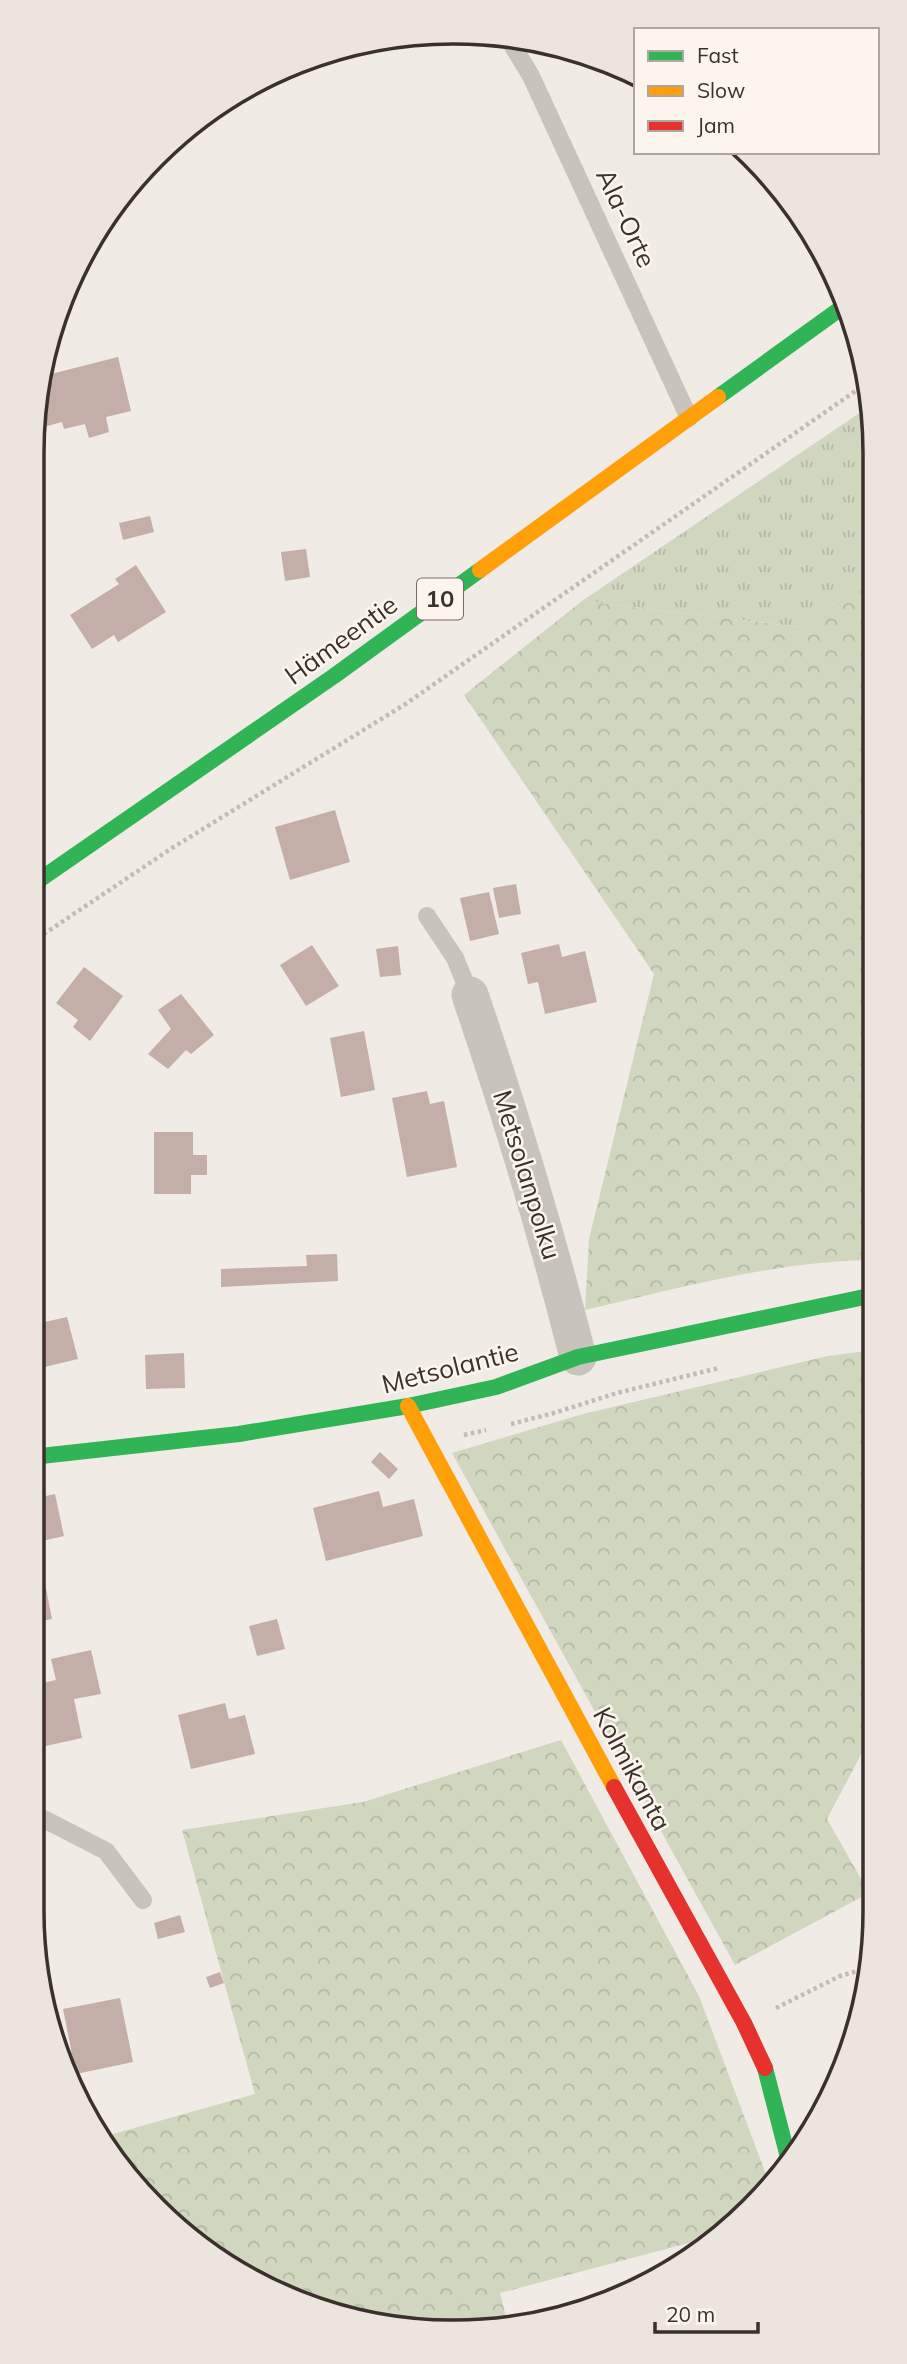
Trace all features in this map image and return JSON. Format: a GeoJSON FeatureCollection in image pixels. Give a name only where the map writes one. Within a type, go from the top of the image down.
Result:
{"type":"FeatureCollection","features":[{"type":"Feature","properties":{"kind":"main road","name":"Hämeentie"},"geometry":{"type":"LineString","coordinates":[[44,876],[334,676],[837,311]]}},
{"type":"Feature","properties":{"kind":"main road","name":"Metsolantie"},"geometry":{"type":"LineString","coordinates":[[44,1456],[239,1434],[408,1406],[496,1387],[578,1357],[863,1297]]}},
{"type":"Feature","properties":{"kind":"main road","name":"Kolmikanta"},"geometry":{"type":"LineString","coordinates":[[408,1406],[744,2023],[764,2064],[786,2150]]}},
{"type":"Feature","properties":{"kind":"street","name":"Metsolanpolku"},"geometry":{"type":"LineString","coordinates":[[470,995],[528,1171],[578,1357]]}},
{"type":"Feature","properties":{"kind":"lane","name":"Ala-Orte"},"geometry":{"type":"LineString","coordinates":[[514,48],[531,76],[689,418]]}},
{"type":"Feature","properties":{"kind":"lane"},"geometry":{"type":"LineString","coordinates":[[427,916],[455,958],[470,995]]}},
{"type":"Feature","properties":{"kind":"lane"},"geometry":{"type":"LineString","coordinates":[[44,1819],[106,1851],[143,1900]]}},
{"type":"Feature","properties":{"kind":"path"},"geometry":{"type":"LineString","coordinates":[[44,934],[172,848],[404,705],[858,389]]}},
{"type":"Feature","properties":{"kind":"path"},"geometry":{"type":"LineString","coordinates":[[504,1425],[554,1413],[617,1392],[724,1367]]}},
{"type":"Feature","properties":{"kind":"path"},"geometry":{"type":"LineString","coordinates":[[429,1444],[491,1429]]}},
{"type":"Feature","properties":{"kind":"path"},"geometry":{"type":"LineString","coordinates":[[744,2023],[840,1976],[859,1971]]}},
{"type":"Feature","properties":{"kind":"green space"},"geometry":{"type":"Polygon","coordinates":[[[861,413],[863,454],[863,585],[799,627],[582,601],[861,413]]]}},
{"type":"Feature","properties":{"kind":"green space"},"geometry":{"type":"Polygon","coordinates":[[[863,585],[863,1261],[765,1270],[585,1310],[589,1239],[654,974],[464,695],[582,601],[799,627],[863,585]]]}},
{"type":"Feature","properties":{"kind":"green space"},"geometry":{"type":"Polygon","coordinates":[[[863,1351],[863,1751],[827,1819],[863,1882],[863,1896],[735,1965],[452,1453],[583,1414],[828,1356],[863,1351]]]}},
{"type":"Feature","properties":{"kind":"green space"},"geometry":{"type":"Polygon","coordinates":[[[561,1740],[699,1996],[766,2176],[724,2219],[695,2241],[500,2293],[506,2317],[427,2319],[400,2317],[347,2306],[322,2299],[272,2278],[204,2236],[145,2181],[111,2135],[255,2094],[182,1830],[363,1802],[561,1740]]]}},
{"type":"Feature","properties":{"kind":"building"},"geometry":{"type":"Polygon","coordinates":[[[118,357],[131,411],[106,417],[109,432],[89,438],[85,424],[64,429],[62,422],[47,426],[47,400],[50,382],[53,381],[52,374],[118,357]]]}},
{"type":"Feature","properties":{"kind":"building"},"geometry":{"type":"Polygon","coordinates":[[[150,516],[154,532],[123,540],[119,523],[150,516]]]}},
{"type":"Feature","properties":{"kind":"building"},"geometry":{"type":"Polygon","coordinates":[[[306,549],[310,577],[285,581],[281,552],[306,549]]]}},
{"type":"Feature","properties":{"kind":"building"},"geometry":{"type":"Polygon","coordinates":[[[136,565],[166,612],[118,642],[114,635],[92,649],[70,615],[119,584],[115,579],[136,565]]]}},
{"type":"Feature","properties":{"kind":"building"},"geometry":{"type":"Polygon","coordinates":[[[335,810],[350,862],[290,880],[275,827],[335,810]]]}},
{"type":"Feature","properties":{"kind":"building"},"geometry":{"type":"Polygon","coordinates":[[[516,884],[521,914],[499,918],[493,888],[516,884]]]}},
{"type":"Feature","properties":{"kind":"building"},"geometry":{"type":"Polygon","coordinates":[[[489,892],[499,934],[470,941],[460,898],[489,892]]]}},
{"type":"Feature","properties":{"kind":"building"},"geometry":{"type":"Polygon","coordinates":[[[559,944],[562,957],[585,951],[597,1002],[545,1014],[538,982],[528,984],[521,953],[559,944]]]}},
{"type":"Feature","properties":{"kind":"building"},"geometry":{"type":"Polygon","coordinates":[[[312,945],[339,986],[306,1006],[280,965],[312,945]]]}},
{"type":"Feature","properties":{"kind":"building"},"geometry":{"type":"Polygon","coordinates":[[[398,946],[401,975],[380,977],[376,949],[398,946]]]}},
{"type":"Feature","properties":{"kind":"building"},"geometry":{"type":"Polygon","coordinates":[[[84,967],[123,996],[90,1041],[73,1027],[78,1020],[56,1003],[84,967]]]}},
{"type":"Feature","properties":{"kind":"building"},"geometry":{"type":"Polygon","coordinates":[[[181,994],[214,1035],[191,1054],[186,1050],[168,1069],[148,1054],[171,1029],[158,1010],[181,994]]]}},
{"type":"Feature","properties":{"kind":"building"},"geometry":{"type":"Polygon","coordinates":[[[364,1031],[375,1090],[341,1097],[330,1038],[364,1031]]]}},
{"type":"Feature","properties":{"kind":"building"},"geometry":{"type":"Polygon","coordinates":[[[427,1091],[430,1104],[444,1101],[457,1167],[407,1177],[392,1098],[427,1091]]]}},
{"type":"Feature","properties":{"kind":"building"},"geometry":{"type":"Polygon","coordinates":[[[154,1132],[193,1132],[193,1155],[207,1155],[207,1175],[191,1175],[191,1194],[154,1194],[154,1132]]]}},
{"type":"Feature","properties":{"kind":"building"},"geometry":{"type":"Polygon","coordinates":[[[337,1254],[338,1281],[221,1287],[221,1269],[307,1266],[306,1255],[337,1254]]]}},
{"type":"Feature","properties":{"kind":"building"},"geometry":{"type":"Polygon","coordinates":[[[67,1317],[78,1359],[44,1367],[44,1318],[45,1322],[67,1317]]]}},
{"type":"Feature","properties":{"kind":"building"},"geometry":{"type":"Polygon","coordinates":[[[184,1353],[185,1388],[146,1389],[145,1355],[184,1353]]]}},
{"type":"Feature","properties":{"kind":"building"},"geometry":{"type":"Polygon","coordinates":[[[380,1452],[398,1469],[389,1479],[371,1462],[380,1452]]]}},
{"type":"Feature","properties":{"kind":"building"},"geometry":{"type":"Polygon","coordinates":[[[379,1491],[383,1507],[414,1499],[423,1536],[326,1561],[313,1508],[379,1491]]]}},
{"type":"Feature","properties":{"kind":"building"},"geometry":{"type":"Polygon","coordinates":[[[55,1494],[64,1536],[44,1541],[44,1496],[55,1494]]]}},
{"type":"Feature","properties":{"kind":"building"},"geometry":{"type":"Polygon","coordinates":[[[44,1578],[52,1619],[44,1621],[44,1578]]]}},
{"type":"Feature","properties":{"kind":"building"},"geometry":{"type":"Polygon","coordinates":[[[277,1619],[285,1649],[257,1656],[249,1626],[277,1619]]]}},
{"type":"Feature","properties":{"kind":"building"},"geometry":{"type":"Polygon","coordinates":[[[91,1650],[101,1694],[74,1699],[82,1738],[44,1746],[44,1682],[56,1680],[51,1659],[91,1650]]]}},
{"type":"Feature","properties":{"kind":"building"},"geometry":{"type":"Polygon","coordinates":[[[225,1703],[229,1719],[245,1715],[255,1754],[191,1769],[178,1715],[225,1703]]]}},
{"type":"Feature","properties":{"kind":"building"},"geometry":{"type":"Polygon","coordinates":[[[180,1915],[185,1932],[158,1939],[154,1923],[180,1915]]]}},
{"type":"Feature","properties":{"kind":"building"},"geometry":{"type":"Polygon","coordinates":[[[220,1972],[224,1983],[210,1988],[206,1977],[220,1972]]]}},
{"type":"Feature","properties":{"kind":"building"},"geometry":{"type":"Polygon","coordinates":[[[120,1998],[133,2062],[78,2074],[63,2009],[120,1998]]]}},
{"type":"Feature","properties":{"kind":"traffic: fast"},"geometry":{"type":"LineString","coordinates":[[718,397],[837,311]]}},
{"type":"Feature","properties":{"kind":"traffic: fast"},"geometry":{"type":"LineString","coordinates":[[44,877],[334,676],[480,570]]}},
{"type":"Feature","properties":{"kind":"traffic: fast"},"geometry":{"type":"LineString","coordinates":[[44,1456],[239,1434],[408,1406],[496,1387],[578,1357],[863,1297]]}},
{"type":"Feature","properties":{"kind":"traffic: fast"},"geometry":{"type":"LineString","coordinates":[[765,2068],[786,2150]]}},
{"type":"Feature","properties":{"kind":"traffic: slow"},"geometry":{"type":"LineString","coordinates":[[480,570],[718,397]]}},
{"type":"Feature","properties":{"kind":"traffic: slow"},"geometry":{"type":"LineString","coordinates":[[408,1406],[614,1787]]}},
{"type":"Feature","properties":{"kind":"traffic: jam"},"geometry":{"type":"LineString","coordinates":[[614,1787],[744,2023],[765,2068]]}}]}
